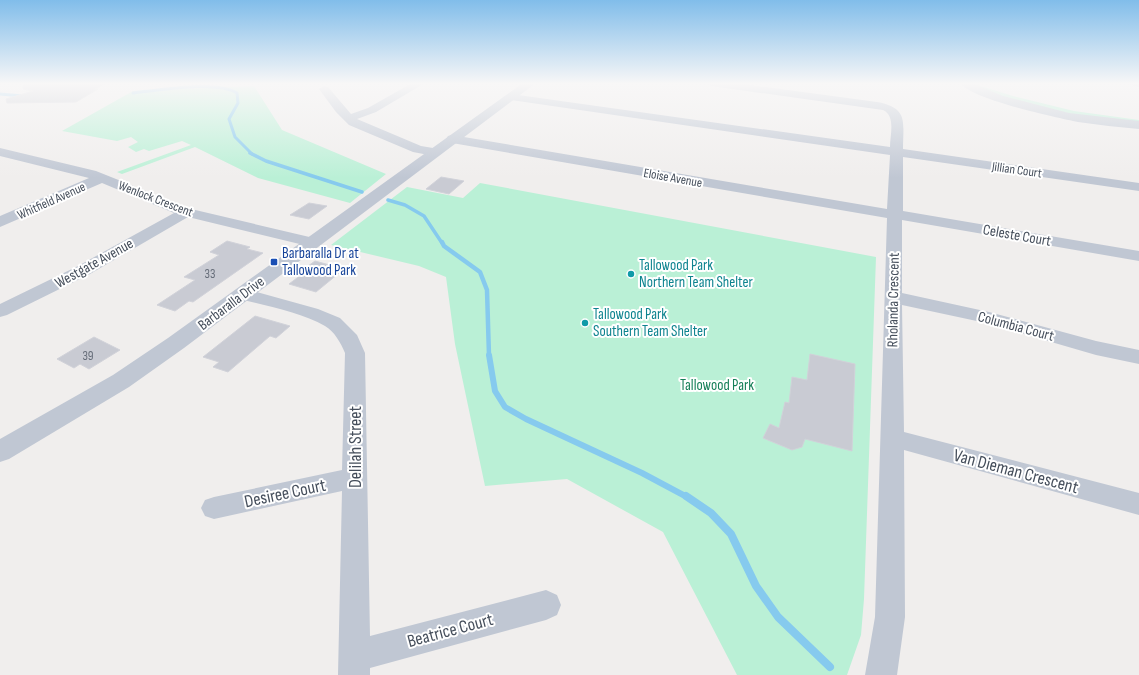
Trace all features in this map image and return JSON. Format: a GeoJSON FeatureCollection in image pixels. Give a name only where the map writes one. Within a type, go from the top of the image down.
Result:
{"type":"FeatureCollection","features":[{"type":"Feature","properties":{"kind":"street"},"geometry":{"type":"LineString","coordinates":[[345,114],[353,122],[418,149],[434,152]]}},
{"type":"Feature","properties":{"kind":"street"},"geometry":{"type":"LineString","coordinates":[[349,118],[359,114]]}},
{"type":"Feature","properties":{"kind":"street","name":"Barbaralla Drive"},"geometry":{"type":"LineString","coordinates":[[0,452],[121,381],[176,344],[486,114]]}},
{"type":"Feature","properties":{"kind":"street","name":"Jillian Court"},"geometry":{"type":"LineString","coordinates":[[633,114],[1139,186]]}},
{"type":"Feature","properties":{"kind":"street","name":"Rholanda Crescent"},"geometry":{"type":"LineString","coordinates":[[881,675],[890,617],[894,215],[897,118],[896,114]]}},
{"type":"Feature","properties":{"kind":"street"},"geometry":{"type":"LineString","coordinates":[[1065,114],[1139,125]]}},
{"type":"Feature","properties":{"kind":"street"},"geometry":{"type":"LineString","coordinates":[[1106,114],[1139,119]]}},
{"type":"Feature","properties":{"kind":"street","name":"Eloise Avenue"},"geometry":{"type":"LineString","coordinates":[[452,139],[894,215]]}},
{"type":"Feature","properties":{"kind":"street","name":"Wenlock Crescent"},"geometry":{"type":"LineString","coordinates":[[2,153],[78,170],[102,178],[186,212],[312,242]]}},
{"type":"Feature","properties":{"kind":"street","name":"Whitfield Avenue"},"geometry":{"type":"LineString","coordinates":[[0,222],[102,178]]}},
{"type":"Feature","properties":{"kind":"street","name":"Westgate Avenue"},"geometry":{"type":"LineString","coordinates":[[0,311],[84,270],[186,212]]}},
{"type":"Feature","properties":{"kind":"street","name":"Celeste Court"},"geometry":{"type":"LineString","coordinates":[[894,215],[1139,256]]}},
{"type":"Feature","properties":{"kind":"street","name":"Delilah Street"},"geometry":{"type":"LineString","coordinates":[[242,294],[311,313],[333,322],[350,340],[355,353],[354,666]]}},
{"type":"Feature","properties":{"kind":"street","name":"Columbia Court"},"geometry":{"type":"LineString","coordinates":[[893,297],[1003,321],[1096,348],[1139,357]]}},
{"type":"Feature","properties":{"kind":"street","name":"Van Dieman Crescent"},"geometry":{"type":"LineString","coordinates":[[892,438],[1139,504]]}},
{"type":"Feature","properties":{"kind":"street","name":"Desiree Court"},"geometry":{"type":"LineString","coordinates":[[214,508],[355,478]]}},
{"type":"Feature","properties":{"kind":"street","name":"Beatrice Court"},"geometry":{"type":"LineString","coordinates":[[354,666],[546,604]]}},
{"type":"Feature","properties":{"kind":"green space"},"geometry":{"type":"Polygon","coordinates":[[[91,114],[272,114],[282,130],[386,174],[350,203],[258,178],[195,147],[122,174],[117,172],[191,145],[182,141],[149,151],[144,149],[136,152],[128,147],[138,142],[131,137],[117,141],[62,131],[91,114]]]}},
{"type":"Feature","properties":{"kind":"green space"},"geometry":{"type":"Polygon","coordinates":[[[1073,114],[1099,114],[1139,120],[1139,124],[1088,118],[1073,114]]]}},
{"type":"Feature","properties":{"kind":"green space","name":"Tallowood Park"},"geometry":{"type":"Polygon","coordinates":[[[480,183],[876,257],[864,599],[861,635],[847,675],[737,675],[663,532],[567,479],[485,486],[455,344],[446,277],[419,266],[331,245],[407,187],[463,198],[480,183]]]}},
{"type":"Feature","properties":{"kind":"building"},"geometry":{"type":"Polygon","coordinates":[[[441,177],[464,181],[449,194],[426,189],[441,177]]]}},
{"type":"Feature","properties":{"kind":"building"},"geometry":{"type":"Polygon","coordinates":[[[309,203],[327,206],[309,219],[290,215],[309,203]]]}},
{"type":"Feature","properties":{"kind":"building"},"geometry":{"type":"Polygon","coordinates":[[[227,241],[250,247],[247,249],[263,253],[193,302],[189,301],[175,311],[157,305],[195,280],[184,277],[219,255],[210,252],[227,241]]]}},
{"type":"Feature","properties":{"kind":"building"},"geometry":{"type":"Polygon","coordinates":[[[315,261],[344,269],[316,292],[289,284],[301,275],[297,274],[315,261]]]}},
{"type":"Feature","properties":{"kind":"building"},"geometry":{"type":"Polygon","coordinates":[[[255,316],[290,326],[276,338],[270,336],[228,372],[213,367],[219,362],[203,357],[255,316]]]}},
{"type":"Feature","properties":{"kind":"building"},"geometry":{"type":"Polygon","coordinates":[[[94,337],[120,350],[89,369],[80,364],[74,368],[57,359],[94,337]]]}},
{"type":"Feature","properties":{"kind":"building"},"geometry":{"type":"Polygon","coordinates":[[[810,354],[855,364],[852,451],[805,439],[802,447],[792,450],[763,438],[770,424],[779,428],[785,402],[789,403],[792,377],[807,380],[810,354]]]}},
{"type":"Feature","properties":{"kind":"waterway"},"geometry":{"type":"LineString","coordinates":[[232,114],[229,119],[235,137],[252,154]]}},
{"type":"Feature","properties":{"kind":"waterway"},"geometry":{"type":"LineString","coordinates":[[252,154],[266,161],[362,192]]}},
{"type":"Feature","properties":{"kind":"waterway"},"geometry":{"type":"LineString","coordinates":[[388,200],[405,205],[424,216],[442,243]]}},
{"type":"Feature","properties":{"kind":"waterway"},"geometry":{"type":"LineString","coordinates":[[442,242],[444,246],[480,272],[487,290],[489,356]]}},
{"type":"Feature","properties":{"kind":"waterway"},"geometry":{"type":"LineString","coordinates":[[489,355],[495,391],[505,407],[526,419],[642,473],[687,497]]}},
{"type":"Feature","properties":{"kind":"waterway"},"geometry":{"type":"LineString","coordinates":[[686,496],[711,513],[731,534],[756,586],[778,617],[830,667]]}},
{"type":"Feature","properties":{"kind":"place","name":"Barbaralla Dr at Tallowood Park"},"geometry":{"type":"Point","coordinates":[274,262]}},
{"type":"Feature","properties":{"kind":"place","name":"Tallowood Park Northern Team Shelter"},"geometry":{"type":"Point","coordinates":[631,274]}},
{"type":"Feature","properties":{"kind":"place","name":"Tallowood Park Southern Team Shelter"},"geometry":{"type":"Point","coordinates":[585,323]}}]}
